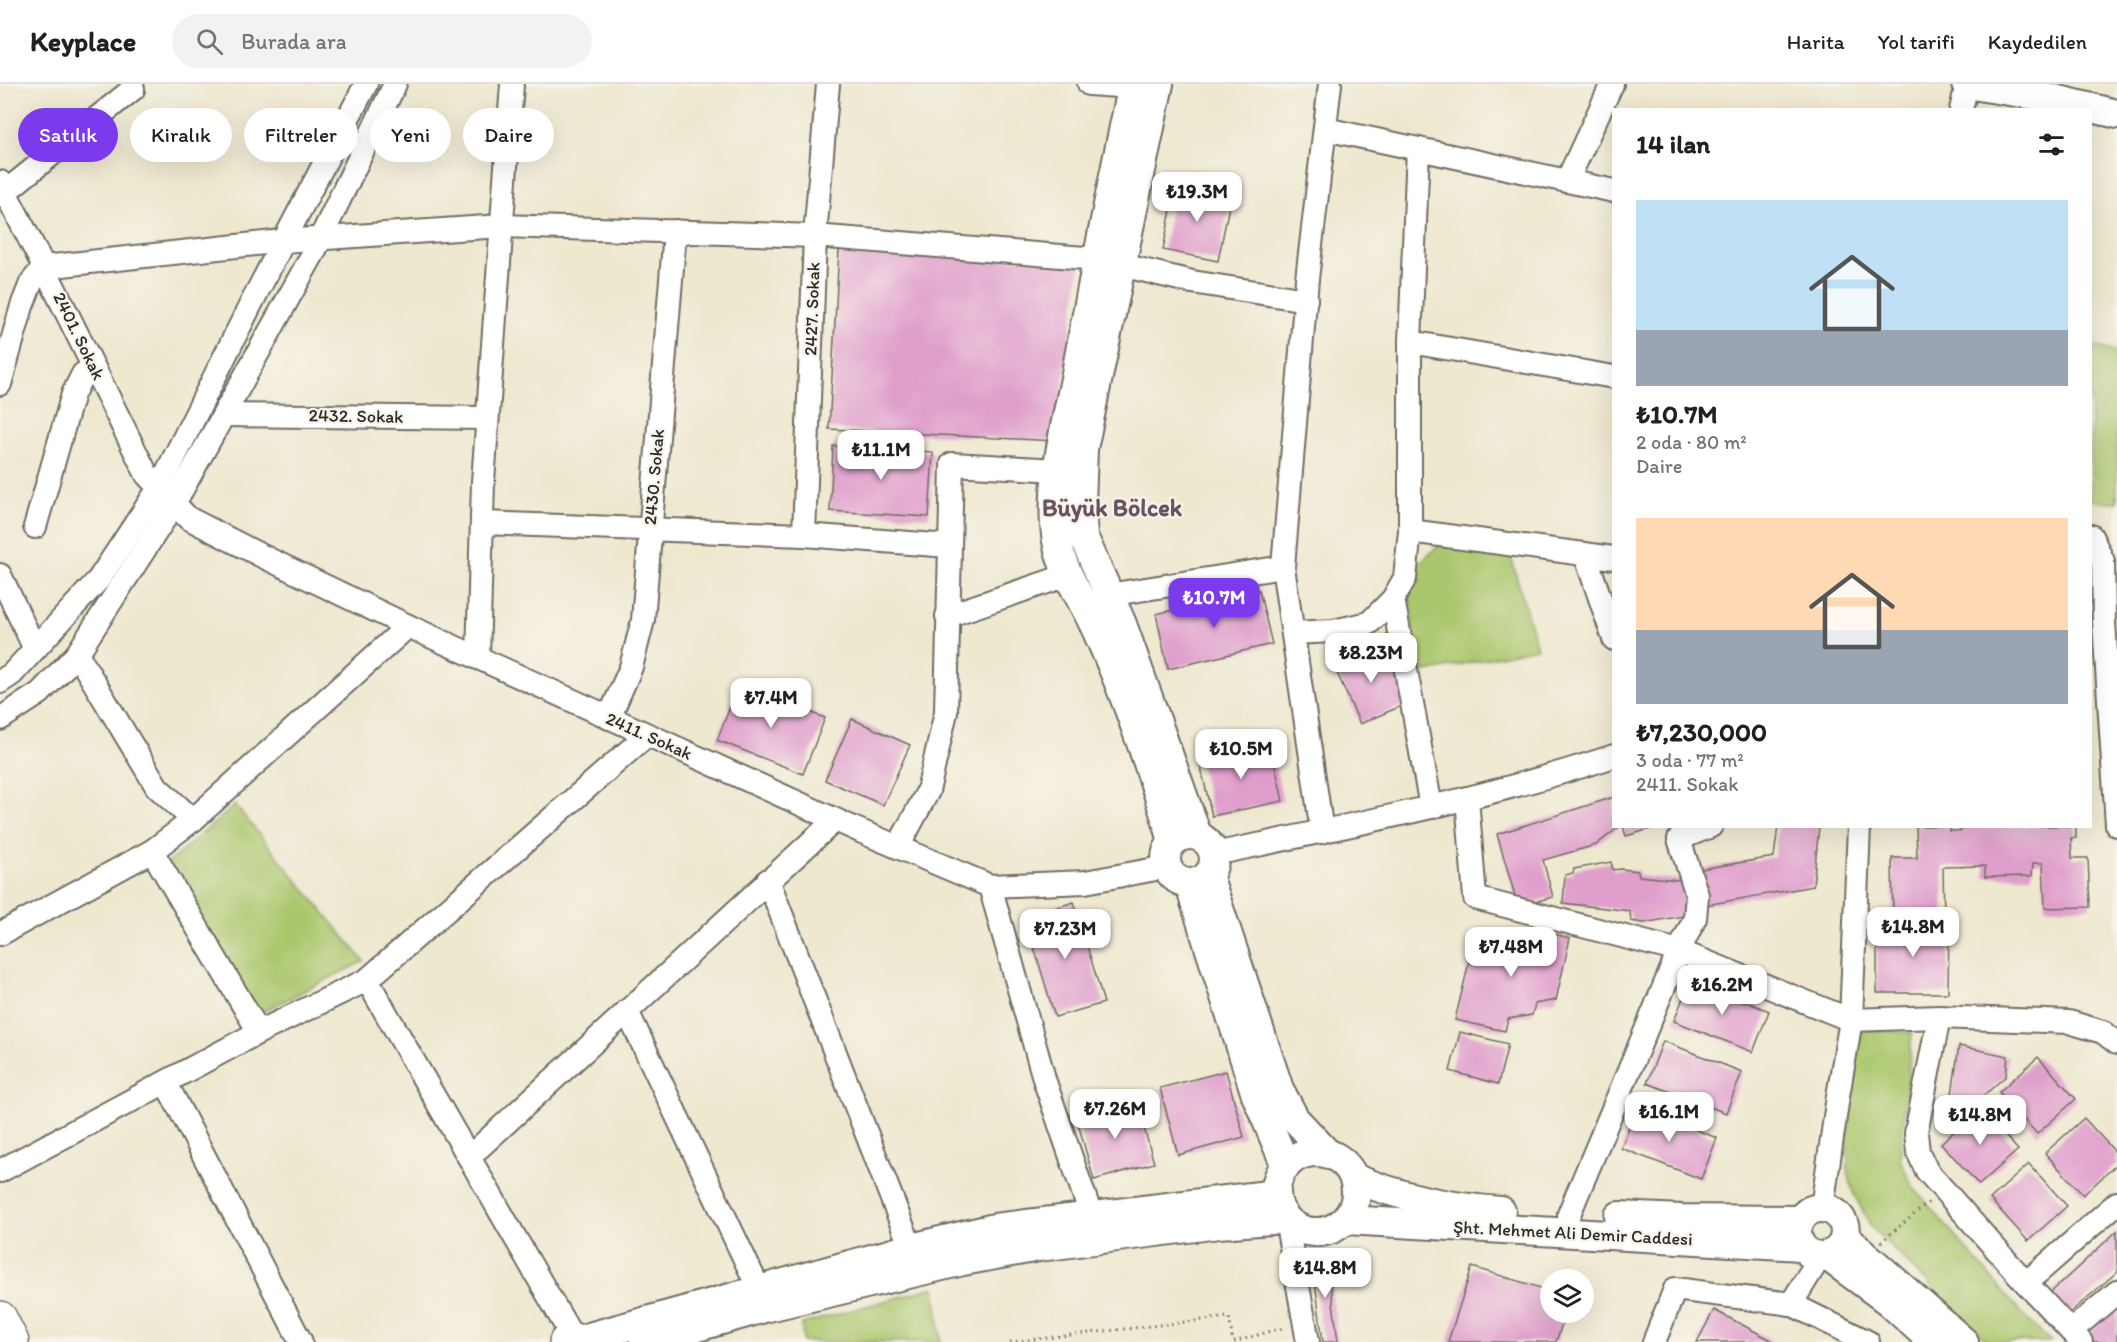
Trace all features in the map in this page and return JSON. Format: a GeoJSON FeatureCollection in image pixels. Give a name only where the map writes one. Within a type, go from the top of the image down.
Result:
{"type":"FeatureCollection","features":[{"type":"Feature","properties":{"kind":"highway"},"geometry":{"type":"LineString","coordinates":[[0,1318],[12,1342]]}},
{"type":"Feature","properties":{"kind":"main road"},"geometry":{"type":"LineString","coordinates":[[1967,84],[2047,97],[2117,114]]}},
{"type":"Feature","properties":{"kind":"main road"},"geometry":{"type":"LineString","coordinates":[[1141,85],[1108,262],[1059,470],[1055,497],[1057,540],[1068,575],[1099,635],[1152,771],[1191,859],[1279,1089],[1295,1119],[1327,1153]]}},
{"type":"Feature","properties":{"kind":"main road"},"geometry":{"type":"LineString","coordinates":[[1108,262],[1083,449],[1081,505],[1083,536],[1122,624],[1191,859],[1256,1095],[1286,1166]]}},
{"type":"Feature","properties":{"kind":"main road"},"geometry":{"type":"LineString","coordinates":[[1315,1152],[1327,1153],[1338,1158],[1350,1169],[1357,1192],[1356,1202],[1346,1220],[1334,1229],[1320,1232],[1306,1231],[1292,1224],[1281,1206],[1277,1180],[1286,1166],[1300,1155],[1315,1152]]}},
{"type":"Feature","properties":{"kind":"main road","name":"Şht. Mehmet Ali Demir Caddesi"},"geometry":{"type":"LineString","coordinates":[[1354,1178],[1387,1191],[1478,1210],[1682,1219],[1826,1240]]}},
{"type":"Feature","properties":{"kind":"main road"},"geometry":{"type":"LineString","coordinates":[[570,1341],[911,1248],[994,1228],[1091,1215],[1281,1206]]}},
{"type":"Feature","properties":{"kind":"main road"},"geometry":{"type":"LineString","coordinates":[[644,1342],[764,1308],[963,1261],[1039,1247],[1219,1224],[1281,1206]]}},
{"type":"Feature","properties":{"kind":"main road","name":"Şht. Mehmet Ali Demir Caddesi"},"geometry":{"type":"LineString","coordinates":[[1346,1220],[1826,1240]]}},
{"type":"Feature","properties":{"kind":"main road"},"geometry":{"type":"LineString","coordinates":[[1826,1240],[1933,1342]]}},
{"type":"Feature","properties":{"kind":"main road"},"geometry":{"type":"LineString","coordinates":[[1826,1240],[1964,1342]]}},
{"type":"Feature","properties":{"kind":"street"},"geometry":{"type":"LineString","coordinates":[[3,187],[133,89],[132,84]]}},
{"type":"Feature","properties":{"kind":"street"},"geometry":{"type":"LineString","coordinates":[[0,719],[40,693],[77,654],[167,496],[283,241],[366,84]]}},
{"type":"Feature","properties":{"kind":"street"},"geometry":{"type":"LineString","coordinates":[[0,682],[12,674],[99,579],[167,496],[224,415],[320,239],[395,84]]}},
{"type":"Feature","properties":{"kind":"street"},"geometry":{"type":"LineString","coordinates":[[478,658],[488,418],[512,84]]}},
{"type":"Feature","properties":{"kind":"street","name":"2427. Sokak"},"geometry":{"type":"LineString","coordinates":[[804,535],[815,236],[828,84]]}},
{"type":"Feature","properties":{"kind":"street"},"geometry":{"type":"LineString","coordinates":[[1089,84],[1141,85]]}},
{"type":"Feature","properties":{"kind":"street"},"geometry":{"type":"LineString","coordinates":[[1322,832],[1283,567],[1306,300],[1330,84]]}},
{"type":"Feature","properties":{"kind":"street"},"geometry":{"type":"LineString","coordinates":[[1567,181],[1612,84]]}},
{"type":"Feature","properties":{"kind":"street"},"geometry":{"type":"LineString","coordinates":[[1961,108],[1967,84]]}},
{"type":"Feature","properties":{"kind":"street"},"geometry":{"type":"LineString","coordinates":[[1325,129],[1612,191]]}},
{"type":"Feature","properties":{"kind":"street"},"geometry":{"type":"LineString","coordinates":[[1293,633],[1334,631],[1369,623],[1393,599],[1405,578],[1410,531],[1410,342],[1418,149]]}},
{"type":"Feature","properties":{"kind":"street","name":"2401. Sokak"},"geometry":{"type":"LineString","coordinates":[[3,187],[147,475],[167,496]]}},
{"type":"Feature","properties":{"kind":"street"},"geometry":{"type":"LineString","coordinates":[[0,384],[22,306],[31,283],[44,267],[283,241],[501,226],[815,236],[1108,262],[1192,282],[1306,300]]}},
{"type":"Feature","properties":{"kind":"street","name":"2430. Sokak"},"geometry":{"type":"LineString","coordinates":[[609,718],[631,667],[644,620],[675,231]]}},
{"type":"Feature","properties":{"kind":"street"},"geometry":{"type":"LineString","coordinates":[[1410,342],[1612,377]]}},
{"type":"Feature","properties":{"kind":"street"},"geometry":{"type":"LineString","coordinates":[[34,527],[73,394],[83,374],[94,368]]}},
{"type":"Feature","properties":{"kind":"street","name":"2432. Sokak"},"geometry":{"type":"LineString","coordinates":[[224,415],[488,418]]}},
{"type":"Feature","properties":{"kind":"street"},"geometry":{"type":"LineString","coordinates":[[898,847],[928,791],[946,712],[952,464],[1059,470]]}},
{"type":"Feature","properties":{"kind":"street","name":"2411. Sokak"},"geometry":{"type":"LineString","coordinates":[[167,496],[189,518],[408,626],[835,820],[990,886],[1085,882],[1431,807],[1562,773],[1612,757]]}},
{"type":"Feature","properties":{"kind":"street"},"geometry":{"type":"LineString","coordinates":[[482,523],[804,535],[949,546]]}},
{"type":"Feature","properties":{"kind":"street"},"geometry":{"type":"LineString","coordinates":[[1410,531],[1612,558]]}},
{"type":"Feature","properties":{"kind":"street"},"geometry":{"type":"LineString","coordinates":[[2092,537],[2110,554],[2104,623],[2117,825]]}},
{"type":"Feature","properties":{"kind":"street"},"geometry":{"type":"LineString","coordinates":[[1585,554],[1612,633]]}},
{"type":"Feature","properties":{"kind":"street"},"geometry":{"type":"LineString","coordinates":[[1108,595],[1283,567]]}},
{"type":"Feature","properties":{"kind":"street"},"geometry":{"type":"LineString","coordinates":[[0,575],[34,649]]}},
{"type":"Feature","properties":{"kind":"street"},"geometry":{"type":"LineString","coordinates":[[947,616],[1068,575]]}},
{"type":"Feature","properties":{"kind":"street"},"geometry":{"type":"LineString","coordinates":[[1393,599],[1431,807]]}},
{"type":"Feature","properties":{"kind":"street"},"geometry":{"type":"LineString","coordinates":[[0,934],[152,851],[193,820],[408,626]]}},
{"type":"Feature","properties":{"kind":"street"},"geometry":{"type":"LineString","coordinates":[[77,654],[157,787],[193,820]]}},
{"type":"Feature","properties":{"kind":"street"},"geometry":{"type":"LineString","coordinates":[[0,1171],[259,1032],[367,980],[648,735]]}},
{"type":"Feature","properties":{"kind":"street"},"geometry":{"type":"LineString","coordinates":[[1467,798],[1475,898],[1679,951],[1851,1020],[1939,1017],[2069,1022],[2103,1032],[2117,1042]]}},
{"type":"Feature","properties":{"kind":"street"},"geometry":{"type":"LineString","coordinates":[[469,1157],[835,820]]}},
{"type":"Feature","properties":{"kind":"street"},"geometry":{"type":"LineString","coordinates":[[1569,1214],[1695,918],[1697,896],[1679,839],[1706,828]]}},
{"type":"Feature","properties":{"kind":"street"},"geometry":{"type":"LineString","coordinates":[[1791,1304],[1826,1240],[1838,1096],[1851,1020],[1858,828]]}},
{"type":"Feature","properties":{"kind":"street"},"geometry":{"type":"LineString","coordinates":[[152,851],[259,1032]]}},
{"type":"Feature","properties":{"kind":"street"},"geometry":{"type":"LineString","coordinates":[[768,880],[911,1248]]}},
{"type":"Feature","properties":{"kind":"street"},"geometry":{"type":"LineString","coordinates":[[990,886],[1045,1082],[1091,1215]]}},
{"type":"Feature","properties":{"kind":"street"},"geometry":{"type":"LineString","coordinates":[[367,980],[469,1157],[570,1341]]}},
{"type":"Feature","properties":{"kind":"street"},"geometry":{"type":"LineString","coordinates":[[627,1011],[759,1289]]}},
{"type":"Feature","properties":{"kind":"street"},"geometry":{"type":"LineString","coordinates":[[1939,1017],[1916,1133],[1918,1152],[1927,1171],[2076,1336],[2117,1292]]}},
{"type":"Feature","properties":{"kind":"street"},"geometry":{"type":"LineString","coordinates":[[166,1083],[301,1342]]}},
{"type":"Feature","properties":{"kind":"street"},"geometry":{"type":"LineString","coordinates":[[2026,1283],[2117,1203]]}},
{"type":"Feature","properties":{"kind":"street"},"geometry":{"type":"LineString","coordinates":[[1281,1206],[1306,1332]]}},
{"type":"Feature","properties":{"kind":"street"},"geometry":{"type":"LineString","coordinates":[[1654,1342],[1675,1289],[1791,1304],[1868,1342]]}},
{"type":"Feature","properties":{"kind":"path"},"geometry":{"type":"LineString","coordinates":[[1826,1240],[1944,1190]]}},
{"type":"Feature","properties":{"kind":"path"},"geometry":{"type":"LineString","coordinates":[[1010,1342],[1229,1317],[1233,1342],[1306,1332]]}},
{"type":"Feature","properties":{"kind":"green space"},"geometry":{"type":"Polygon","coordinates":[[[2094,346],[2117,352],[2117,502],[2092,501],[2092,357],[2094,346]]]}},
{"type":"Feature","properties":{"kind":"green space"},"geometry":{"type":"Polygon","coordinates":[[[1440,545],[1510,554],[1537,648],[1417,674],[1409,590],[1414,567],[1440,545]]]}},
{"type":"Feature","properties":{"kind":"green space"},"geometry":{"type":"Polygon","coordinates":[[[235,805],[364,961],[258,1014],[167,864],[235,805]]]}},
{"type":"Feature","properties":{"kind":"green space"},"geometry":{"type":"Polygon","coordinates":[[[1859,1029],[1912,1033],[1900,1159],[1913,1187],[2026,1318],[2051,1342],[1988,1342],[1871,1227],[1852,1190],[1848,1170],[1847,1145],[1859,1029]]]}},
{"type":"Feature","properties":{"kind":"green space"},"geometry":{"type":"Polygon","coordinates":[[[935,1287],[941,1342],[803,1342],[802,1324],[935,1287]]]}},
{"type":"Feature","properties":{"kind":"building"},"geometry":{"type":"Polygon","coordinates":[[[1176,185],[1231,196],[1218,261],[1163,250],[1176,185]]]}},
{"type":"Feature","properties":{"kind":"building"},"geometry":{"type":"Polygon","coordinates":[[[839,250],[1081,262],[1055,441],[829,429],[839,250]]]}},
{"type":"Feature","properties":{"kind":"building"},"geometry":{"type":"Polygon","coordinates":[[[833,446],[933,452],[929,517],[830,511],[833,446]]]}},
{"type":"Feature","properties":{"kind":"building"},"geometry":{"type":"Polygon","coordinates":[[[1259,590],[1272,644],[1168,669],[1156,614],[1259,590]]]}},
{"type":"Feature","properties":{"kind":"building"},"geometry":{"type":"Polygon","coordinates":[[[1385,646],[1408,703],[1360,724],[1333,664],[1385,646]]]}},
{"type":"Feature","properties":{"kind":"building"},"geometry":{"type":"Polygon","coordinates":[[[739,684],[825,718],[803,774],[717,740],[739,684]]]}},
{"type":"Feature","properties":{"kind":"building"},"geometry":{"type":"Polygon","coordinates":[[[852,719],[910,745],[883,805],[825,780],[852,719]]]}},
{"type":"Feature","properties":{"kind":"building"},"geometry":{"type":"Polygon","coordinates":[[[1270,743],[1283,801],[1212,816],[1199,759],[1270,743]]]}},
{"type":"Feature","properties":{"kind":"building"},"geometry":{"type":"Polygon","coordinates":[[[1612,798],[1612,828],[1617,828],[1596,845],[1543,860],[1553,897],[1518,906],[1497,834],[1612,798]]]}},
{"type":"Feature","properties":{"kind":"building"},"geometry":{"type":"Polygon","coordinates":[[[1624,828],[1654,828],[1626,836],[1624,828]]]}},
{"type":"Feature","properties":{"kind":"building"},"geometry":{"type":"Polygon","coordinates":[[[1778,828],[1819,828],[1813,886],[1700,906],[1701,913],[1643,923],[1631,921],[1630,911],[1563,903],[1565,875],[1573,873],[1574,869],[1611,862],[1613,870],[1638,871],[1639,876],[1678,880],[1698,877],[1699,884],[1701,869],[1774,857],[1778,828]]]}},
{"type":"Feature","properties":{"kind":"building"},"geometry":{"type":"Polygon","coordinates":[[[1916,828],[1949,828],[1949,831],[1961,831],[1961,828],[2076,828],[2076,838],[2071,838],[2072,858],[2088,858],[2090,907],[2045,908],[2043,863],[2033,863],[2032,876],[1985,877],[1985,866],[1943,867],[1944,920],[1893,921],[1892,858],[1917,858],[1916,828]]]}},
{"type":"Feature","properties":{"kind":"building"},"geometry":{"type":"Polygon","coordinates":[[[1074,902],[1104,1003],[1055,1017],[1025,917],[1074,902]]]}},
{"type":"Feature","properties":{"kind":"building"},"geometry":{"type":"Polygon","coordinates":[[[1877,922],[1949,923],[1948,993],[1877,993],[1877,922]]]}},
{"type":"Feature","properties":{"kind":"building"},"geometry":{"type":"Polygon","coordinates":[[[1542,931],[1570,938],[1556,1000],[1535,1004],[1532,1015],[1508,1019],[1505,1031],[1455,1020],[1474,942],[1542,931]]]}},
{"type":"Feature","properties":{"kind":"building"},"geometry":{"type":"Polygon","coordinates":[[[1690,980],[1769,1011],[1753,1052],[1674,1021],[1690,980]]]}},
{"type":"Feature","properties":{"kind":"building"},"geometry":{"type":"Polygon","coordinates":[[[1460,1032],[1508,1044],[1498,1084],[1450,1071],[1460,1032]]]}},
{"type":"Feature","properties":{"kind":"building"},"geometry":{"type":"Polygon","coordinates":[[[1663,1041],[1742,1072],[1726,1113],[1647,1083],[1663,1041]]]}},
{"type":"Feature","properties":{"kind":"building"},"geometry":{"type":"Polygon","coordinates":[[[1959,1046],[2008,1056],[2006,1076],[1974,1104],[1951,1101],[1959,1046]]]}},
{"type":"Feature","properties":{"kind":"building"},"geometry":{"type":"Polygon","coordinates":[[[2038,1057],[2076,1099],[2037,1134],[1999,1092],[2038,1057]]]}},
{"type":"Feature","properties":{"kind":"building"},"geometry":{"type":"Polygon","coordinates":[[[1226,1071],[1244,1137],[1178,1155],[1160,1088],[1226,1071]]]}},
{"type":"Feature","properties":{"kind":"building"},"geometry":{"type":"Polygon","coordinates":[[[1136,1100],[1154,1163],[1094,1180],[1076,1116],[1136,1100]]]}},
{"type":"Feature","properties":{"kind":"building"},"geometry":{"type":"Polygon","coordinates":[[[1637,1107],[1717,1138],[1701,1179],[1621,1148],[1637,1107]]]}},
{"type":"Feature","properties":{"kind":"building"},"geometry":{"type":"Polygon","coordinates":[[[1980,1108],[2018,1150],[1979,1185],[1941,1143],[1980,1108]]]}},
{"type":"Feature","properties":{"kind":"building"},"geometry":{"type":"Polygon","coordinates":[[[2084,1118],[2117,1154],[2117,1164],[2083,1195],[2045,1153],[2084,1118]]]}},
{"type":"Feature","properties":{"kind":"building"},"geometry":{"type":"Polygon","coordinates":[[[2029,1164],[2067,1206],[2028,1241],[1990,1199],[2029,1164]]]}},
{"type":"Feature","properties":{"kind":"building"},"geometry":{"type":"Polygon","coordinates":[[[2117,1231],[2117,1272],[2066,1316],[2048,1295],[2117,1231]]]}},
{"type":"Feature","properties":{"kind":"building"},"geometry":{"type":"Polygon","coordinates":[[[1328,1256],[1338,1342],[1323,1342],[1312,1259],[1328,1256]]]}},
{"type":"Feature","properties":{"kind":"building"},"geometry":{"type":"Polygon","coordinates":[[[1472,1267],[1540,1288],[1540,1323],[1562,1323],[1556,1342],[1448,1342],[1472,1267]]]}},
{"type":"Feature","properties":{"kind":"building"},"geometry":{"type":"Polygon","coordinates":[[[2117,1303],[2117,1342],[2089,1342],[2082,1336],[2117,1303]]]}},
{"type":"Feature","properties":{"kind":"building"},"geometry":{"type":"Polygon","coordinates":[[[1714,1310],[1775,1342],[1697,1342],[1714,1310]]]}},
{"type":"Feature","properties":{"kind":"district","name":"Büyük Bölcek"},"geometry":{"type":"Point","coordinates":[1112,508]}}]}
